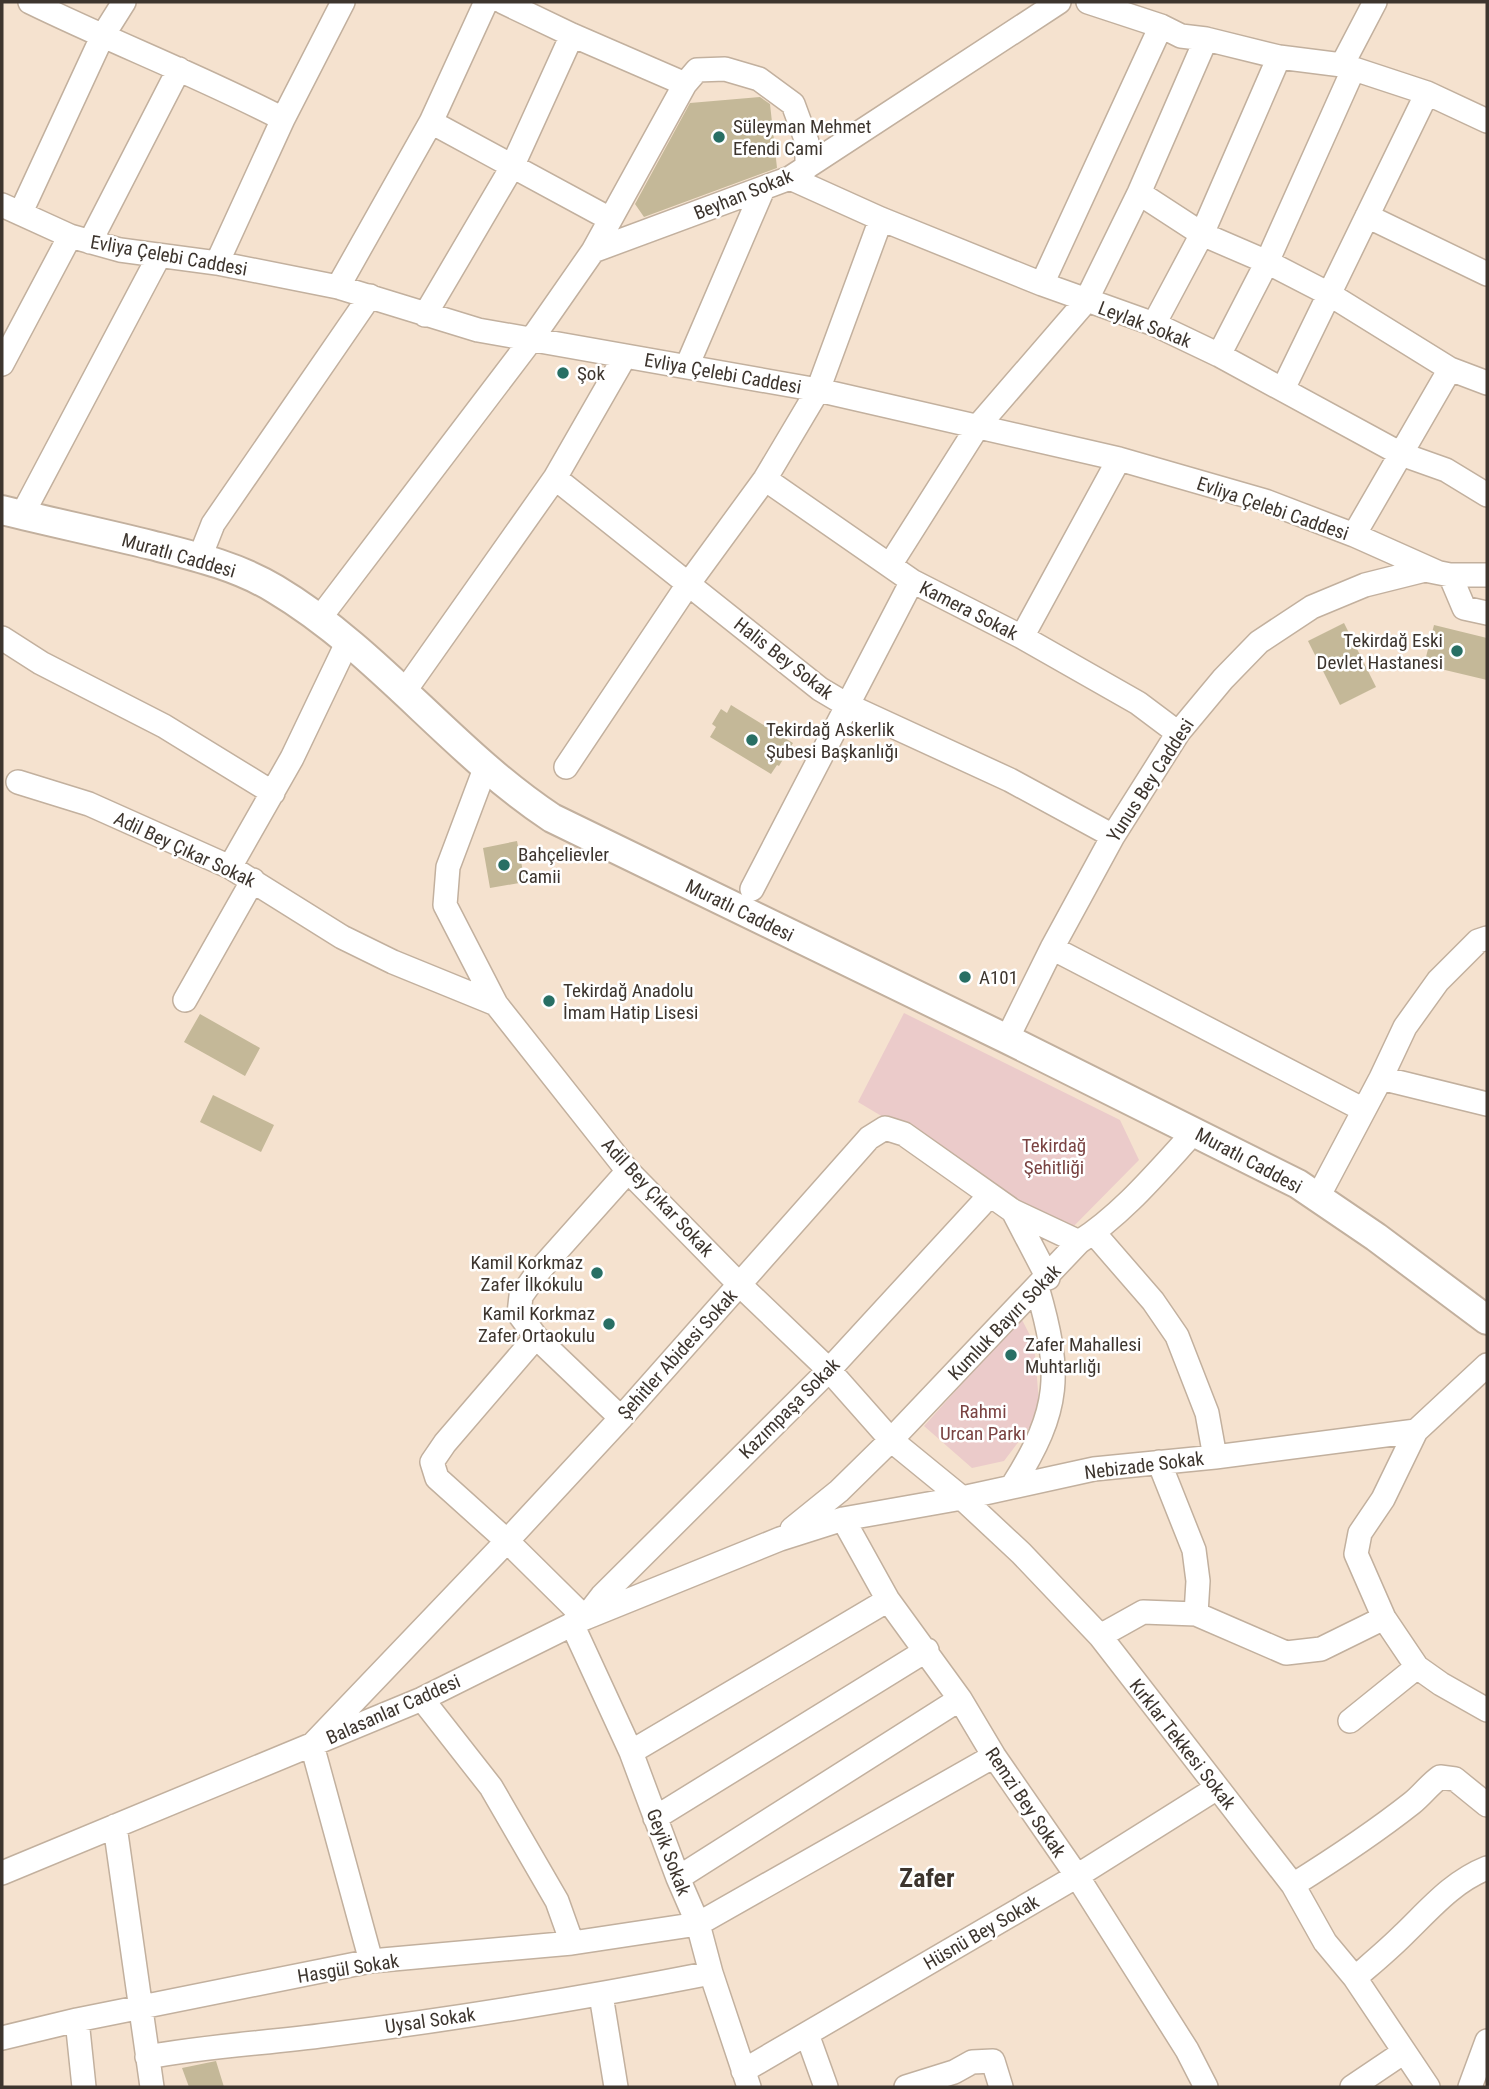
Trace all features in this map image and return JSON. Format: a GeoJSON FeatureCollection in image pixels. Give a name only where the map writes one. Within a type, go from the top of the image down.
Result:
{"type":"FeatureCollection","features":[{"type":"Feature","properties":{"kind":"main road","name":"Muratlı Caddesi"},"geometry":{"type":"LineString","coordinates":[[12,512],[200,557],[238,570],[274,589],[348,641],[456,741],[519,795],[552,818],[1195,1131],[1318,1197],[1484,1311]]}},
{"type":"Feature","properties":{"kind":"street"},"geometry":{"type":"LineString","coordinates":[[30,2],[102,37],[179,69],[283,120]]}},
{"type":"Feature","properties":{"kind":"street"},"geometry":{"type":"LineString","coordinates":[[11,209],[102,37],[124,2]]}},
{"type":"Feature","properties":{"kind":"street"},"geometry":{"type":"LineString","coordinates":[[217,263],[283,120],[343,2]]}},
{"type":"Feature","properties":{"kind":"street"},"geometry":{"type":"LineString","coordinates":[[338,287],[431,122],[486,2]]}},
{"type":"Feature","properties":{"kind":"street"},"geometry":{"type":"LineString","coordinates":[[503,2],[685,84]]}},
{"type":"Feature","properties":{"kind":"street","name":"Beyhan Sokak"},"geometry":{"type":"LineString","coordinates":[[593,251],[763,189],[798,173],[1059,2]]}},
{"type":"Feature","properties":{"kind":"street"},"geometry":{"type":"LineString","coordinates":[[1088,2],[1161,26],[1181,36],[1206,39],[1279,57],[1348,67],[1427,93],[1487,121]]}},
{"type":"Feature","properties":{"kind":"street"},"geometry":{"type":"LineString","coordinates":[[1219,355],[1267,262],[1375,2]]}},
{"type":"Feature","properties":{"kind":"street"},"geometry":{"type":"LineString","coordinates":[[1042,284],[1161,26]]}},
{"type":"Feature","properties":{"kind":"street"},"geometry":{"type":"LineString","coordinates":[[425,315],[512,167],[572,35]]}},
{"type":"Feature","properties":{"kind":"street"},"geometry":{"type":"LineString","coordinates":[[890,565],[978,426],[1086,301],[1139,193],[1206,39]]}},
{"type":"Feature","properties":{"kind":"street"},"geometry":{"type":"LineString","coordinates":[[1154,324],[1202,233],[1279,57]]}},
{"type":"Feature","properties":{"kind":"street"},"geometry":{"type":"LineString","coordinates":[[2,364],[80,239],[179,69]]}},
{"type":"Feature","properties":{"kind":"street"},"geometry":{"type":"LineString","coordinates":[[319,619],[530,340],[593,251],[685,84],[697,70],[725,69],[759,79],[793,104],[807,142],[798,173]]}},
{"type":"Feature","properties":{"kind":"street"},"geometry":{"type":"LineString","coordinates":[[1283,389],[1427,93]]}},
{"type":"Feature","properties":{"kind":"street"},"geometry":{"type":"LineString","coordinates":[[431,122],[610,219]]}},
{"type":"Feature","properties":{"kind":"street","name":"Leylak Sokak"},"geometry":{"type":"LineString","coordinates":[[798,173],[881,219],[1086,301],[1154,324],[1219,355],[1401,454],[1446,470],[1487,495]]}},
{"type":"Feature","properties":{"kind":"street"},"geometry":{"type":"LineString","coordinates":[[687,366],[763,189]]}},
{"type":"Feature","properties":{"kind":"street"},"geometry":{"type":"LineString","coordinates":[[1139,193],[1202,233],[1329,294],[1450,369],[1487,383]]}},
{"type":"Feature","properties":{"kind":"street","name":"Evliya Çelebi Caddesi"},"geometry":{"type":"LineString","coordinates":[[11,209],[80,239],[159,256],[217,263],[338,287],[478,330],[818,390],[1119,459],[1265,501],[1354,535],[1443,574]]}},
{"type":"Feature","properties":{"kind":"street"},"geometry":{"type":"LineString","coordinates":[[1367,216],[1487,274]]}},
{"type":"Feature","properties":{"kind":"street"},"geometry":{"type":"LineString","coordinates":[[566,767],[689,583],[765,479],[818,390],[881,219]]}},
{"type":"Feature","properties":{"kind":"street"},"geometry":{"type":"LineString","coordinates":[[12,512],[159,256]]}},
{"type":"Feature","properties":{"kind":"street"},"geometry":{"type":"LineString","coordinates":[[200,557],[213,524],[370,296]]}},
{"type":"Feature","properties":{"kind":"street"},"geometry":{"type":"LineString","coordinates":[[404,692],[555,478],[625,356]]}},
{"type":"Feature","properties":{"kind":"street"},"geometry":{"type":"LineString","coordinates":[[1354,535],[1450,369]]}},
{"type":"Feature","properties":{"kind":"street"},"geometry":{"type":"LineString","coordinates":[[1023,637],[1119,459]]}},
{"type":"Feature","properties":{"kind":"street","name":"Halis Bey Sokak"},"geometry":{"type":"LineString","coordinates":[[555,478],[820,689],[847,705],[1010,780],[1113,836]]}},
{"type":"Feature","properties":{"kind":"street","name":"Kamera Sokak"},"geometry":{"type":"LineString","coordinates":[[765,479],[912,581],[1023,637],[1138,703],[1178,733]]}},
{"type":"Feature","properties":{"kind":"street","name":"Yunus Bey Caddesi"},"geometry":{"type":"LineString","coordinates":[[1007,1038],[1113,836],[1178,733],[1223,679],[1259,642],[1312,607],[1365,585],[1425,570],[1443,574],[1487,575]]}},
{"type":"Feature","properties":{"kind":"street"},"geometry":{"type":"LineString","coordinates":[[1443,574],[1464,608],[1487,613]]}},
{"type":"Feature","properties":{"kind":"street"},"geometry":{"type":"LineString","coordinates":[[752,889],[912,581]]}},
{"type":"Feature","properties":{"kind":"street"},"geometry":{"type":"LineString","coordinates":[[2,638],[41,663],[164,726],[273,793]]}},
{"type":"Feature","properties":{"kind":"street"},"geometry":{"type":"LineString","coordinates":[[230,867],[273,793],[348,641]]}},
{"type":"Feature","properties":{"kind":"street","name":"Adil Bey Çıkar Sokak"},"geometry":{"type":"LineString","coordinates":[[486,766],[448,867],[445,905],[496,1004],[628,1171],[739,1284],[829,1370],[891,1440]]}},
{"type":"Feature","properties":{"kind":"street","name":"Adil Bey Çıkar Sokak"},"geometry":{"type":"LineString","coordinates":[[18,782],[89,804],[230,867],[342,937],[394,962],[496,1004]]}},
{"type":"Feature","properties":{"kind":"street"},"geometry":{"type":"LineString","coordinates":[[185,1000],[253,880]]}},
{"type":"Feature","properties":{"kind":"street"},"geometry":{"type":"LineString","coordinates":[[1318,1197],[1405,1027],[1438,981],[1478,941],[1487,938]]}},
{"type":"Feature","properties":{"kind":"street"},"geometry":{"type":"LineString","coordinates":[[1052,948],[1364,1110]]}},
{"type":"Feature","properties":{"kind":"street"},"geometry":{"type":"LineString","coordinates":[[1381,1078],[1487,1104]]}},
{"type":"Feature","properties":{"kind":"street","name":"Şehitler Abidesi Sokak"},"geometry":{"type":"LineString","coordinates":[[312,1745],[621,1418],[869,1138],[885,1128],[904,1134],[1013,1211],[1086,1237]]}},
{"type":"Feature","properties":{"kind":"street","name":"Kumluk Bayırı Sokak"},"geometry":{"type":"LineString","coordinates":[[780,1539],[839,1491],[891,1440],[1086,1237],[1151,1178],[1195,1131]]}},
{"type":"Feature","properties":{"kind":"street"},"geometry":{"type":"LineString","coordinates":[[621,1418],[536,1337],[519,1314],[522,1296],[538,1272],[628,1171]]}},
{"type":"Feature","properties":{"kind":"street","name":"Kazımpaşa Sokak"},"geometry":{"type":"LineString","coordinates":[[578,1621],[829,1370],[990,1195]]}},
{"type":"Feature","properties":{"kind":"street"},"geometry":{"type":"LineString","coordinates":[[1013,1211],[1042,1283],[1055,1380],[1050,1414],[1032,1455],[1013,1485]]}},
{"type":"Feature","properties":{"kind":"street"},"geometry":{"type":"LineString","coordinates":[[1086,1237],[1153,1301],[1177,1336],[1207,1413],[1215,1457]]}},
{"type":"Feature","properties":{"kind":"street"},"geometry":{"type":"LineString","coordinates":[[536,1337],[445,1443],[432,1462],[437,1478],[507,1541],[578,1621]]}},
{"type":"Feature","properties":{"kind":"street"},"geometry":{"type":"LineString","coordinates":[[1487,1365],[1416,1432],[1383,1499],[1360,1534],[1356,1554],[1384,1618],[1417,1667],[1487,1710]]}},
{"type":"Feature","properties":{"kind":"street","name":"Nebizade Sokak"},"geometry":{"type":"LineString","coordinates":[[780,1539],[843,1519],[962,1499],[1013,1485],[1094,1469],[1416,1432]]}},
{"type":"Feature","properties":{"kind":"street","name":"Kırklar Tekkesi Sokak"},"geometry":{"type":"LineString","coordinates":[[891,1440],[1021,1553],[1100,1636],[1293,1885],[1325,1942],[1355,1978],[1428,2087]]}},
{"type":"Feature","properties":{"kind":"street"},"geometry":{"type":"LineString","coordinates":[[1159,1462],[1194,1550],[1198,1581],[1196,1614]]}},
{"type":"Feature","properties":{"kind":"street","name":"Remzi Bey Sokak"},"geometry":{"type":"LineString","coordinates":[[843,1519],[888,1600],[927,1650],[994,1756],[1077,1876],[1187,2050],[1206,2087]]}},
{"type":"Feature","properties":{"kind":"street","name":"Balasanlar Caddesi"},"geometry":{"type":"LineString","coordinates":[[2,1873],[422,1699],[578,1621],[780,1539]]}},
{"type":"Feature","properties":{"kind":"street"},"geometry":{"type":"LineString","coordinates":[[631,1752],[888,1600]]}},
{"type":"Feature","properties":{"kind":"street"},"geometry":{"type":"LineString","coordinates":[[1100,1636],[1143,1612],[1196,1614],[1286,1653],[1321,1649],[1384,1618]]}},
{"type":"Feature","properties":{"kind":"street","name":"Geyik Sokak"},"geometry":{"type":"LineString","coordinates":[[578,1621],[698,1924],[746,2079]]}},
{"type":"Feature","properties":{"kind":"street"},"geometry":{"type":"LineString","coordinates":[[655,1818],[927,1650]]}},
{"type":"Feature","properties":{"kind":"street"},"geometry":{"type":"LineString","coordinates":[[1350,1721],[1417,1667]]}},
{"type":"Feature","properties":{"kind":"street"},"geometry":{"type":"LineString","coordinates":[[422,1699],[491,1787],[557,1901],[572,1943]]}},
{"type":"Feature","properties":{"kind":"street"},"geometry":{"type":"LineString","coordinates":[[678,1878],[960,1699]]}},
{"type":"Feature","properties":{"kind":"street"},"geometry":{"type":"LineString","coordinates":[[312,1745],[370,1961]]}},
{"type":"Feature","properties":{"kind":"street"},"geometry":{"type":"LineString","coordinates":[[698,1924],[994,1756]]}},
{"type":"Feature","properties":{"kind":"street"},"geometry":{"type":"LineString","coordinates":[[1293,1885],[1415,1801],[1440,1777],[1455,1779],[1487,1805]]}},
{"type":"Feature","properties":{"kind":"street","name":"Hüsnü Bey Sokak"},"geometry":{"type":"LineString","coordinates":[[746,2079],[807,2034],[1077,1876],[1217,1788]]}},
{"type":"Feature","properties":{"kind":"street"},"geometry":{"type":"LineString","coordinates":[[115,1826],[152,2087]]}},
{"type":"Feature","properties":{"kind":"street"},"geometry":{"type":"LineString","coordinates":[[1355,1978],[1434,1903],[1468,1876],[1487,1868]]}},
{"type":"Feature","properties":{"kind":"street","name":"Hasgül Sokak"},"geometry":{"type":"LineString","coordinates":[[2,2038],[77,2020],[370,1961],[572,1943],[698,1924]]}},
{"type":"Feature","properties":{"kind":"street","name":"Uysal Sokak"},"geometry":{"type":"LineString","coordinates":[[147,2057],[190,2049],[327,2035],[601,1995],[711,1973]]}},
{"type":"Feature","properties":{"kind":"street"},"geometry":{"type":"LineString","coordinates":[[601,1995],[616,2087]]}},
{"type":"Feature","properties":{"kind":"street"},"geometry":{"type":"LineString","coordinates":[[77,2020],[84,2087]]}},
{"type":"Feature","properties":{"kind":"street"},"geometry":{"type":"LineString","coordinates":[[807,2034],[826,2087]]}},
{"type":"Feature","properties":{"kind":"street"},"geometry":{"type":"LineString","coordinates":[[1470,2087],[1487,2041]]}},
{"type":"Feature","properties":{"kind":"street"},"geometry":{"type":"LineString","coordinates":[[1352,2087],[1404,2052]]}},
{"type":"Feature","properties":{"kind":"street"},"geometry":{"type":"LineString","coordinates":[[906,2087],[954,2072],[972,2062],[993,2061],[1001,2087]]}},
{"type":"Feature","properties":{"kind":"green space","name":"Tekirdağ Şehitliği"},"geometry":{"type":"Polygon","coordinates":[[[904,1013],[1120,1120],[1139,1160],[1069,1231],[1037,1218],[950,1157],[858,1102],[904,1013]]]}},
{"type":"Feature","properties":{"kind":"green space","name":"Rahmi Urcan Parkı"},"geometry":{"type":"Polygon","coordinates":[[[1021,1318],[1034,1343],[1039,1402],[1032,1424],[1004,1461],[972,1468],[924,1426],[1021,1318]]]}},
{"type":"Feature","properties":{"kind":"building","name":"Süleyman Mehmet Efendi Cami"},"geometry":{"type":"Polygon","coordinates":[[[760,97],[770,104],[777,168],[644,217],[635,204],[690,103],[760,97]]]}},
{"type":"Feature","properties":{"kind":"building"},"geometry":{"type":"Polygon","coordinates":[[[1344,623],[1376,687],[1340,705],[1308,641],[1344,623]]]}},
{"type":"Feature","properties":{"kind":"building","name":"Tekirdağ Eski Devlet Hastanesi"},"geometry":{"type":"Polygon","coordinates":[[[1434,625],[1487,638],[1487,680],[1424,665],[1434,625]]]}},
{"type":"Feature","properties":{"kind":"building","name":"Tekirdağ Askerlik Şubesi Başkanlığı"},"geometry":{"type":"Polygon","coordinates":[[[731,705],[793,743],[771,774],[710,737],[716,727],[712,724],[721,709],[727,713],[731,705]]]}},
{"type":"Feature","properties":{"kind":"building","name":"Bahçelievler Camii"},"geometry":{"type":"Polygon","coordinates":[[[517,841],[525,882],[490,888],[483,848],[517,841]]]}},
{"type":"Feature","properties":{"kind":"building"},"geometry":{"type":"Polygon","coordinates":[[[200,1014],[260,1048],[245,1076],[184,1042],[200,1014]]]}},
{"type":"Feature","properties":{"kind":"building"},"geometry":{"type":"Polygon","coordinates":[[[213,1095],[274,1125],[261,1152],[200,1122],[213,1095]]]}},
{"type":"Feature","properties":{"kind":"building"},"geometry":{"type":"Polygon","coordinates":[[[216,2061],[224,2087],[189,2087],[182,2068],[216,2061]]]}},
{"type":"Feature","properties":{"kind":"place","name":"Süleyman Mehmet Efendi Cami"},"geometry":{"type":"Point","coordinates":[719,137]}},
{"type":"Feature","properties":{"kind":"place","name":"Şok"},"geometry":{"type":"Point","coordinates":[563,373]}},
{"type":"Feature","properties":{"kind":"place","name":"Tekirdağ Eski Devlet Hastanesi"},"geometry":{"type":"Point","coordinates":[1457,651]}},
{"type":"Feature","properties":{"kind":"place","name":"Tekirdağ Askerlik Şubesi Başkanlığı"},"geometry":{"type":"Point","coordinates":[752,740]}},
{"type":"Feature","properties":{"kind":"place","name":"Bahçelievler Camii"},"geometry":{"type":"Point","coordinates":[504,865]}},
{"type":"Feature","properties":{"kind":"place","name":"A101"},"geometry":{"type":"Point","coordinates":[965,977]}},
{"type":"Feature","properties":{"kind":"place","name":"Tekirdağ Anadolu İmam Hatip Lisesi"},"geometry":{"type":"Point","coordinates":[549,1001]}},
{"type":"Feature","properties":{"kind":"place","name":"Kamil Korkmaz Zafer İlkokulu"},"geometry":{"type":"Point","coordinates":[597,1273]}},
{"type":"Feature","properties":{"kind":"place","name":"Kamil Korkmaz Zafer Ortaokulu"},"geometry":{"type":"Point","coordinates":[609,1324]}},
{"type":"Feature","properties":{"kind":"place","name":"Zafer Mahallesi Muhtarlığı"},"geometry":{"type":"Point","coordinates":[1011,1355]}},
{"type":"Feature","properties":{"kind":"district","name":"Zafer"},"geometry":{"type":"Point","coordinates":[927,1878]}}]}
